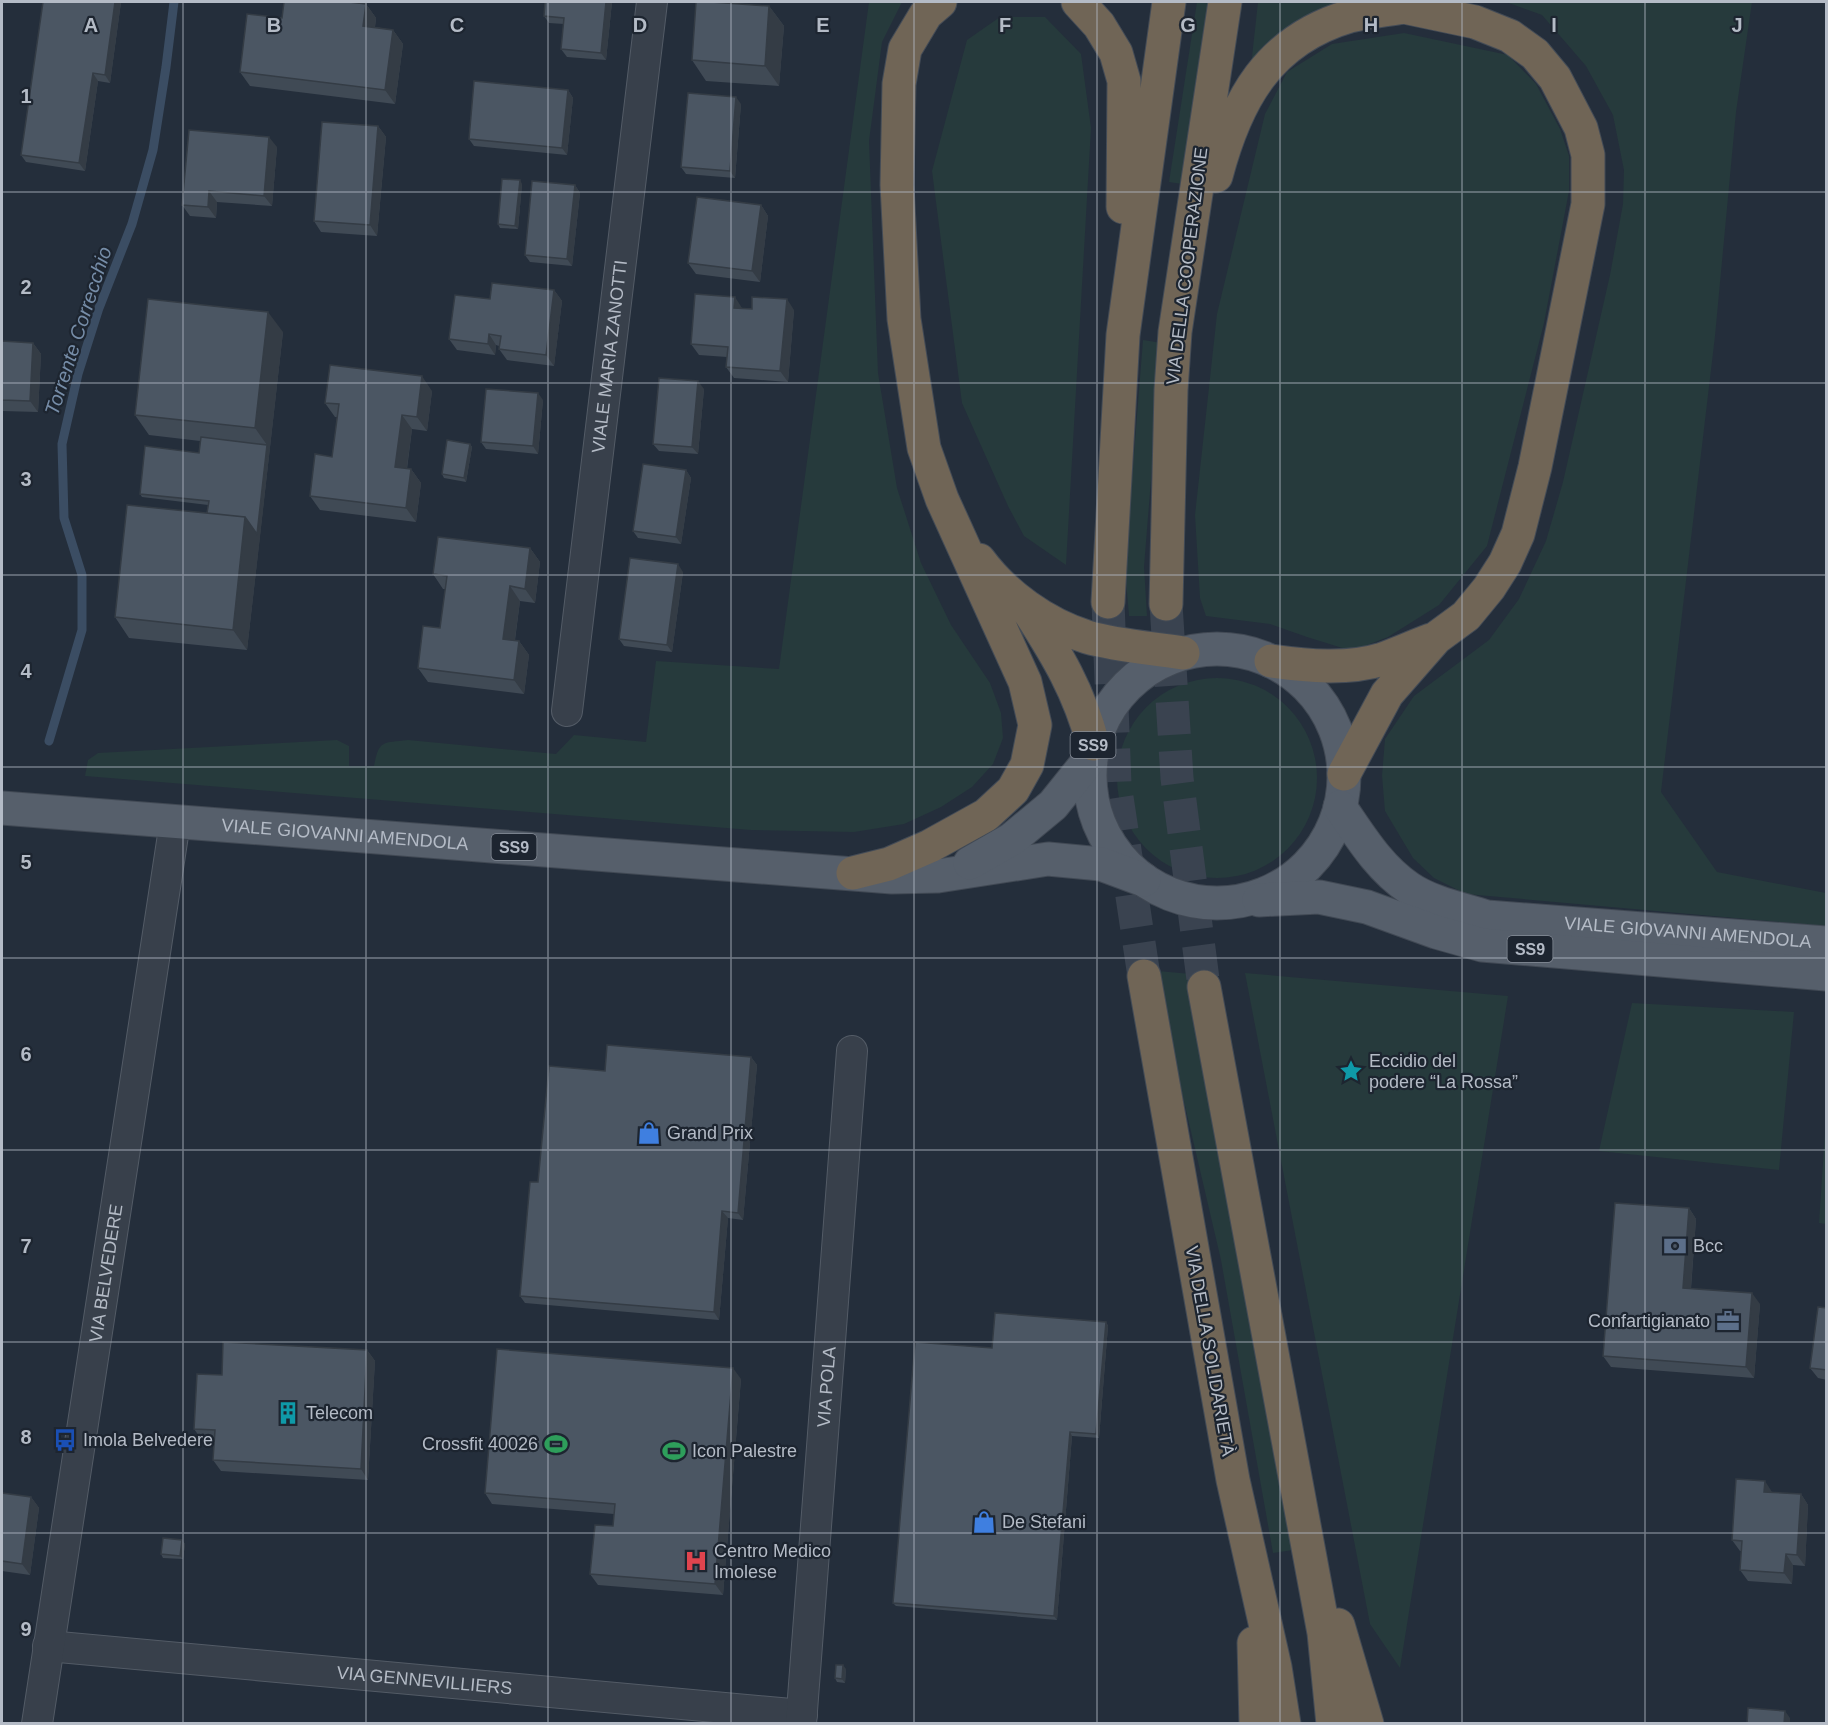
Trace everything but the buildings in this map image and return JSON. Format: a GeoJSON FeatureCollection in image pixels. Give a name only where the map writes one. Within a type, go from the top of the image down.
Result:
{"type":"FeatureCollection","features":[{"type":"Feature","properties":{"kind":"highway"},"geometry":{"type":"LineString","coordinates":[[853,873],[889,864],[930,846],[986,815],[1013,790],[1027,765],[1035,725],[1025,682],[942,498],[924,448],[904,318],[897,185],[899,84],[905,49],[926,14],[940,2]]}},
{"type":"Feature","properties":{"kind":"highway"},"geometry":{"type":"LineString","coordinates":[[1078,2],[1099,25],[1116,53],[1124,81],[1123,335],[1108,602]]}},
{"type":"Feature","properties":{"kind":"highway"},"geometry":{"type":"LineString","coordinates":[[1123,335],[1169,2]]}},
{"type":"Feature","properties":{"kind":"highway","name":"VIA DELLA COOPERAZIONE"},"geometry":{"type":"LineString","coordinates":[[1166,604],[1170,390],[1175,332],[1225,2]]}},
{"type":"Feature","properties":{"kind":"highway"},"geometry":{"type":"LineString","coordinates":[[1175,332],[1226,140],[1246,94],[1274,58],[1314,30],[1351,16],[1397,4],[1475,22],[1510,36],[1535,54],[1555,78],[1581,128],[1588,155],[1588,204],[1535,467],[1518,534],[1505,563],[1489,588],[1466,616],[1436,638],[1387,694],[1344,774]]}},
{"type":"Feature","properties":{"kind":"highway"},"geometry":{"type":"LineString","coordinates":[[958,532],[992,577],[1023,604],[1053,623],[1087,637],[1183,653]]}},
{"type":"Feature","properties":{"kind":"highway"},"geometry":{"type":"LineString","coordinates":[[1023,604],[1055,651],[1072,682],[1086,716],[1092,752]]}},
{"type":"Feature","properties":{"kind":"highway"},"geometry":{"type":"LineString","coordinates":[[1271,661],[1305,666],[1342,666],[1381,659],[1436,638]]}},
{"type":"Feature","properties":{"kind":"highway","name":"VIA DELLA SOLIDARIETÀ"},"geometry":{"type":"LineString","coordinates":[[1144,976],[1233,1480],[1275,1667],[1284,1724]]}},
{"type":"Feature","properties":{"kind":"highway"},"geometry":{"type":"LineString","coordinates":[[1204,987],[1324,1633],[1333,1724]]}},
{"type":"Feature","properties":{"kind":"highway"},"geometry":{"type":"LineString","coordinates":[[1233,1480],[1254,1648],[1256,1724]]}},
{"type":"Feature","properties":{"kind":"highway"},"geometry":{"type":"LineString","coordinates":[[1297,1488],[1367,1724]]}},
{"type":"Feature","properties":{"kind":"main road","name":"SS9"},"geometry":{"type":"LineString","coordinates":[[1228,650],[1271,661],[1296,676],[1315,696],[1334,728],[1340,746],[1344,774],[1340,807],[1332,829],[1320,850],[1304,868],[1284,883],[1263,894],[1239,901],[1206,903],[1173,895],[1144,880],[1123,862],[1106,839],[1095,814],[1090,787],[1092,752],[1106,713],[1126,687],[1153,666],[1183,653],[1228,650]]}},
{"type":"Feature","properties":{"kind":"main road","name":"VIALE GIOVANNI AMENDOLA"},"geometry":{"type":"LineString","coordinates":[[938,876],[967,865],[1012,839],[1053,805],[1092,752]]}},
{"type":"Feature","properties":{"kind":"main road","name":"VIALE GIOVANNI AMENDOLA"},"geometry":{"type":"LineString","coordinates":[[1340,807],[1366,845],[1387,869],[1410,889],[1443,904],[1487,917],[1827,943]]}},
{"type":"Feature","properties":{"kind":"main road","name":"VIALE GIOVANNI AMENDOLA"},"geometry":{"type":"LineString","coordinates":[[2,808],[892,877],[938,876],[1048,859],[1101,864],[1144,880]]}},
{"type":"Feature","properties":{"kind":"main road","name":"VIALE GIOVANNI AMENDOLA"},"geometry":{"type":"LineString","coordinates":[[1239,901],[1319,897],[1367,907],[1436,932],[1482,945],[1827,974]]}},
{"type":"Feature","properties":{"kind":"street","name":"VIALE MARIA ZANOTTI"},"geometry":{"type":"LineString","coordinates":[[567,711],[652,2]]}},
{"type":"Feature","properties":{"kind":"street","name":"VIA BELVEDERE"},"geometry":{"type":"LineString","coordinates":[[37,1724],[175,822]]}},
{"type":"Feature","properties":{"kind":"street","name":"VIA POLA"},"geometry":{"type":"LineString","coordinates":[[802,1719],[852,1051]]}},
{"type":"Feature","properties":{"kind":"street","name":"VIA GENNEVILLIERS"},"geometry":{"type":"LineString","coordinates":[[48,1646],[802,1719]]}},
{"type":"Feature","properties":{"kind":"green space"},"geometry":{"type":"Polygon","coordinates":[[[869,2],[902,2],[882,42],[869,141],[878,373],[897,488],[921,563],[951,625],[990,683],[1001,713],[1003,738],[993,764],[972,787],[941,807],[904,824],[854,832],[751,830],[85,776],[88,760],[98,753],[337,740],[349,746],[349,766],[374,766],[378,751],[383,744],[408,740],[556,754],[574,735],[646,742],[656,661],[779,669],[869,2]]]}},
{"type":"Feature","properties":{"kind":"green space"},"geometry":{"type":"Polygon","coordinates":[[[1197,2],[1210,2],[1182,184],[1169,182],[1197,2]]]}},
{"type":"Feature","properties":{"kind":"green space"},"geometry":{"type":"Polygon","coordinates":[[[1258,2],[1354,2],[1251,66],[1258,2]]]}},
{"type":"Feature","properties":{"kind":"green space"},"geometry":{"type":"Polygon","coordinates":[[[1506,2],[1752,2],[1736,112],[1715,336],[1661,792],[1717,872],[1826,893],[1826,926],[1466,894],[1434,878],[1413,858],[1385,811],[1382,776],[1385,739],[1414,696],[1489,640],[1519,599],[1546,541],[1563,482],[1610,275],[1623,204],[1624,170],[1613,115],[1586,66],[1542,15],[1506,2]]]}},
{"type":"Feature","properties":{"kind":"green space"},"geometry":{"type":"Polygon","coordinates":[[[1000,17],[1045,17],[1081,54],[1091,128],[1066,565],[1024,536],[1008,506],[962,403],[932,171],[967,40],[1000,17]]]}},
{"type":"Feature","properties":{"kind":"green space"},"geometry":{"type":"Polygon","coordinates":[[[1404,33],[1508,55],[1536,84],[1560,129],[1569,156],[1569,191],[1544,323],[1487,546],[1439,605],[1388,637],[1352,651],[1270,624],[1206,616],[1200,598],[1195,515],[1217,314],[1265,114],[1287,72],[1332,44],[1404,33]]]}},
{"type":"Feature","properties":{"kind":"green space"},"geometry":{"type":"Polygon","coordinates":[[[1143,340],[1162,343],[1144,567],[1147,616],[1129,616],[1125,568],[1143,340]]]}},
{"type":"Feature","properties":{"kind":"green space"},"geometry":{"type":"Polygon","coordinates":[[[1207,678],[1227,678],[1264,689],[1281,700],[1295,714],[1310,740],[1317,768],[1313,807],[1306,825],[1295,842],[1281,856],[1264,867],[1246,874],[1227,878],[1207,878],[1170,867],[1153,856],[1139,842],[1128,825],[1121,807],[1117,788],[1117,768],[1128,731],[1139,714],[1153,700],[1170,689],[1188,682],[1207,678]]]}},
{"type":"Feature","properties":{"kind":"green space"},"geometry":{"type":"Polygon","coordinates":[[[1158,971],[1191,974],[1196,1030],[1293,1550],[1273,1553],[1221,1260],[1168,1033],[1158,971]]]}},
{"type":"Feature","properties":{"kind":"green space"},"geometry":{"type":"Polygon","coordinates":[[[1245,973],[1508,996],[1400,1668],[1370,1624],[1245,973]]]}},
{"type":"Feature","properties":{"kind":"green space"},"geometry":{"type":"Polygon","coordinates":[[[1632,1003],[1794,1012],[1779,1170],[1599,1151],[1632,1003]]]}},
{"type":"Feature","properties":{"kind":"green space"},"geometry":{"type":"Polygon","coordinates":[[[1826,1117],[1826,1224],[1819,1223],[1826,1117]]]}},
{"type":"Feature","properties":{"kind":"waterway","name":"Torrente Correcchio"},"geometry":{"type":"LineString","coordinates":[[49,741],[82,630],[82,575],[64,518],[62,444],[78,374],[99,308],[132,224],[153,150],[174,2]]}},
{"type":"Feature","properties":{"kind":"tunnel"},"geometry":{"type":"LineString","coordinates":[[1108,602],[1115,784],[1144,976]]}},
{"type":"Feature","properties":{"kind":"tunnel"},"geometry":{"type":"LineString","coordinates":[[1166,604],[1177,778],[1204,987]]}},
{"type":"Feature","properties":{"kind":"place","name":"Eccidio del podere “La Rossa”"},"geometry":{"type":"Point","coordinates":[1351,1071]}},
{"type":"Feature","properties":{"kind":"place","name":"Grand Prix"},"geometry":{"type":"Point","coordinates":[649,1133]}},
{"type":"Feature","properties":{"kind":"place","name":"Bcc"},"geometry":{"type":"Point","coordinates":[1675,1246]}},
{"type":"Feature","properties":{"kind":"place","name":"Confartigianato"},"geometry":{"type":"Point","coordinates":[1728,1321]}},
{"type":"Feature","properties":{"kind":"place","name":"Telecom"},"geometry":{"type":"Point","coordinates":[288,1413]}},
{"type":"Feature","properties":{"kind":"place","name":"Imola Belvedere"},"geometry":{"type":"Point","coordinates":[65,1440]}},
{"type":"Feature","properties":{"kind":"place","name":"Crossfit 40026"},"geometry":{"type":"Point","coordinates":[556,1444]}},
{"type":"Feature","properties":{"kind":"place","name":"Icon Palestre"},"geometry":{"type":"Point","coordinates":[674,1451]}},
{"type":"Feature","properties":{"kind":"place","name":"De Stefani"},"geometry":{"type":"Point","coordinates":[984,1522]}},
{"type":"Feature","properties":{"kind":"place","name":"Centro Medico Imolese"},"geometry":{"type":"Point","coordinates":[696,1561]}}]}
